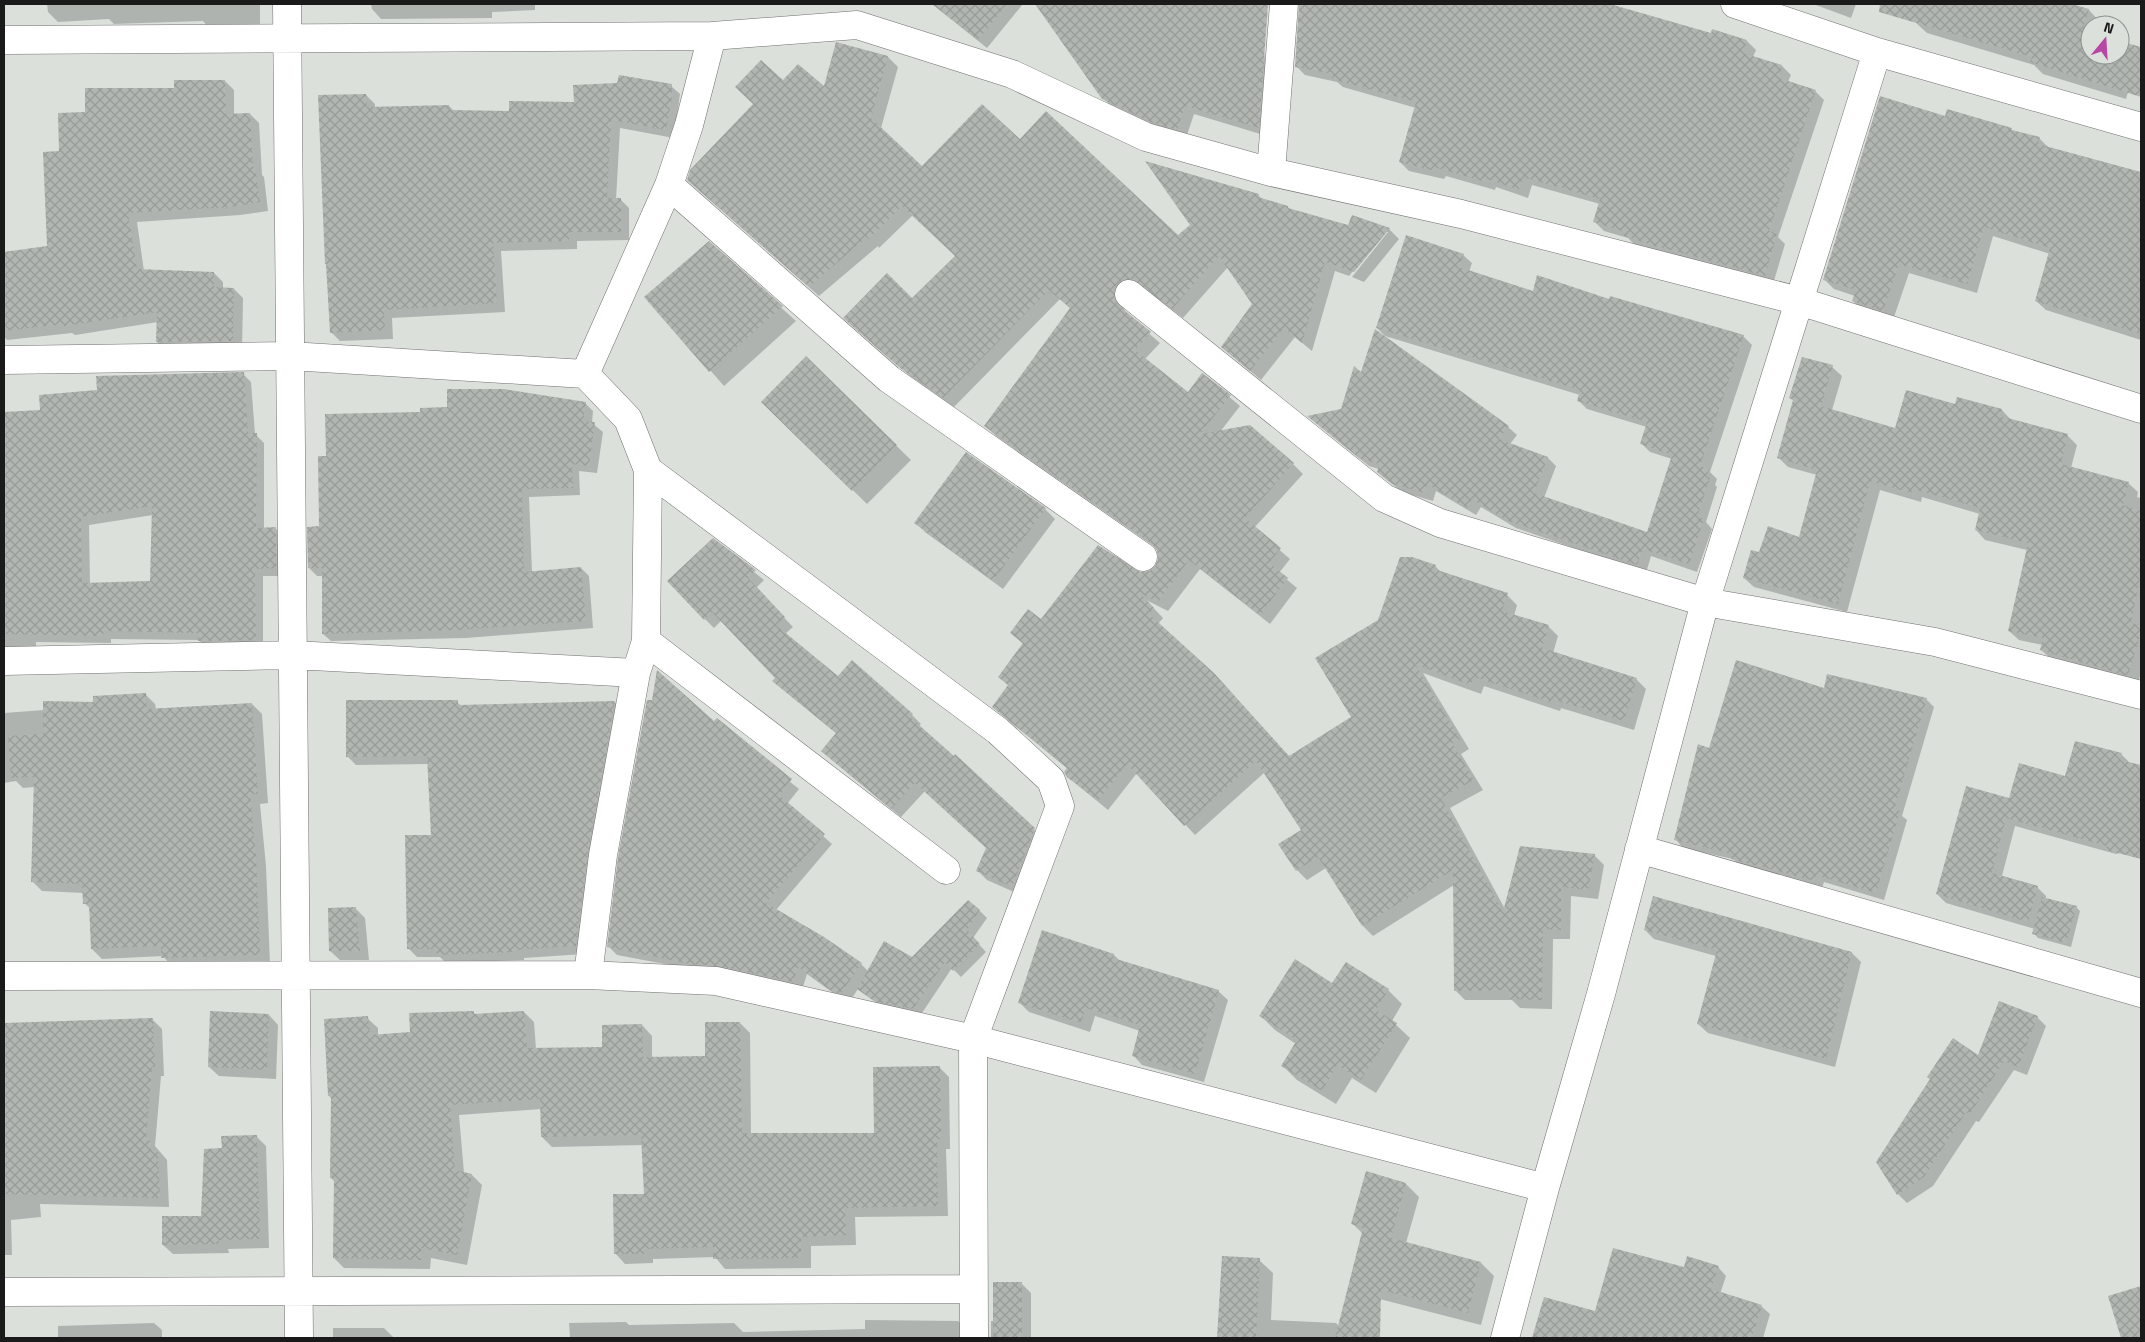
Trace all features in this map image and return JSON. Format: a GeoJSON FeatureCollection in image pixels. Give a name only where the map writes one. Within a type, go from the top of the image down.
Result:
{"type":"FeatureCollection","features":[{"type":"Feature","properties":{"kind":"street"},"geometry":{"type":"LineString","coordinates":[[287,4],[299,1338]]}},
{"type":"Feature","properties":{"kind":"street"},"geometry":{"type":"LineString","coordinates":[[1270,172],[1284,4]]}},
{"type":"Feature","properties":{"kind":"street"},"geometry":{"type":"LineString","coordinates":[[1736,4],[1877,52],[2141,127]]}},
{"type":"Feature","properties":{"kind":"street"},"geometry":{"type":"LineString","coordinates":[[4,40],[712,36],[858,15],[1012,74],[1146,137],[1270,172],[1461,214],[1798,301],[2141,409]]}},
{"type":"Feature","properties":{"kind":"street"},"geometry":{"type":"LineString","coordinates":[[585,374],[668,185],[689,125],[712,36]]}},
{"type":"Feature","properties":{"kind":"street"},"geometry":{"type":"LineString","coordinates":[[1505,1338],[1545,1188],[1601,994],[1705,602],[1877,52]]}},
{"type":"Feature","properties":{"kind":"street"},"geometry":{"type":"LineString","coordinates":[[668,185],[889,379],[1143,557]]}},
{"type":"Feature","properties":{"kind":"street"},"geometry":{"type":"LineString","coordinates":[[1129,294],[1384,498],[1440,523],[1705,602],[1935,642],[2141,695]]}},
{"type":"Feature","properties":{"kind":"street"},"geometry":{"type":"LineString","coordinates":[[4,360],[290,356],[585,374],[628,419],[648,470],[646,641],[636,673],[603,856],[588,975]]}},
{"type":"Feature","properties":{"kind":"street"},"geometry":{"type":"LineString","coordinates":[[648,470],[998,732],[1051,780],[1060,806],[973,1038],[974,1338]]}},
{"type":"Feature","properties":{"kind":"street"},"geometry":{"type":"LineString","coordinates":[[646,641],[946,870]]}},
{"type":"Feature","properties":{"kind":"street"},"geometry":{"type":"LineString","coordinates":[[4,661],[293,655],[636,673]]}},
{"type":"Feature","properties":{"kind":"street"},"geometry":{"type":"LineString","coordinates":[[1639,849],[2141,993]]}},
{"type":"Feature","properties":{"kind":"street"},"geometry":{"type":"LineString","coordinates":[[4,976],[588,975],[716,981],[973,1038],[1545,1188]]}},
{"type":"Feature","properties":{"kind":"street"},"geometry":{"type":"LineString","coordinates":[[4,1292],[973,1289]]}},
{"type":"Feature","properties":{"kind":"building"},"geometry":{"type":"Polygon","coordinates":[[[932,4],[1007,4],[978,40],[932,4]]]}},
{"type":"Feature","properties":{"kind":"building"},"geometry":{"type":"Polygon","coordinates":[[[1035,4],[1268,4],[1259,128],[1185,106],[1177,130],[1151,122],[1102,99],[1035,4]]]}},
{"type":"Feature","properties":{"kind":"building"},"geometry":{"type":"Polygon","coordinates":[[[1299,4],[1610,4],[1711,33],[1712,29],[1747,40],[1743,53],[1782,65],[1779,78],[1816,90],[1769,231],[1777,234],[1765,276],[1652,245],[1624,236],[1625,232],[1593,222],[1600,199],[1523,177],[1519,190],[1487,179],[1486,182],[1437,168],[1435,171],[1399,162],[1416,102],[1332,79],[1333,74],[1295,67],[1299,4]]]}},
{"type":"Feature","properties":{"kind":"building"},"geometry":{"type":"Polygon","coordinates":[[[1880,4],[2072,4],[2089,9],[2087,15],[2080,15],[2080,65],[2130,65],[2130,44],[2141,47],[2141,97],[2030,62],[2032,57],[1879,12],[1880,4]]]}},
{"type":"Feature","properties":{"kind":"building"},"geometry":{"type":"Polygon","coordinates":[[[836,42],[888,56],[871,118],[922,166],[982,104],[1020,139],[1046,111],[1178,235],[1190,225],[1145,161],[1259,194],[1258,197],[1288,206],[1288,208],[1348,225],[1352,215],[1390,228],[1354,272],[1325,262],[1302,343],[1284,328],[1250,371],[1221,347],[1252,304],[1219,256],[1172,309],[1132,279],[1124,279],[1117,285],[1114,299],[1119,306],[1151,332],[1135,350],[1188,392],[1202,373],[1231,395],[1200,434],[1250,425],[1294,463],[1245,518],[1281,548],[1269,563],[1288,578],[1260,615],[1189,560],[1158,602],[1140,593],[1154,608],[1149,614],[1214,673],[1289,756],[1351,717],[1315,658],[1378,620],[1400,557],[1412,557],[1436,565],[1434,569],[1508,593],[1502,611],[1549,625],[1542,648],[1637,678],[1624,721],[1552,699],[1550,702],[1474,677],[1471,685],[1415,664],[1460,739],[1452,743],[1474,780],[1441,798],[1503,912],[1520,846],[1595,854],[1588,890],[1561,887],[1561,930],[1543,929],[1542,1000],[1509,999],[1509,990],[1454,991],[1453,870],[1362,926],[1318,857],[1296,871],[1278,844],[1301,830],[1256,761],[1184,826],[1127,764],[1098,801],[1067,777],[1064,772],[1067,768],[992,707],[1008,685],[998,677],[1023,643],[1010,633],[1028,609],[1041,619],[1098,545],[1141,572],[1149,571],[1155,566],[1158,559],[1157,551],[1152,544],[984,426],[1070,308],[1049,290],[943,398],[899,367],[843,318],[887,273],[912,298],[955,256],[902,206],[869,239],[867,237],[809,287],[687,180],[690,170],[753,104],[735,87],[761,60],[783,80],[798,64],[824,86],[836,42]]]}},
{"type":"Feature","properties":{"kind":"building"},"geometry":{"type":"Polygon","coordinates":[[[619,75],[672,84],[672,98],[666,130],[611,120],[607,198],[621,198],[621,232],[569,232],[569,241],[493,243],[497,303],[384,310],[385,330],[330,333],[325,264],[318,95],[366,94],[367,107],[449,105],[450,110],[509,111],[509,101],[574,102],[573,85],[617,83],[619,75]]]}},
{"type":"Feature","properties":{"kind":"building"},"geometry":{"type":"Polygon","coordinates":[[[174,80],[225,80],[226,114],[250,113],[253,167],[255,167],[260,202],[231,207],[128,213],[137,269],[214,272],[214,287],[234,288],[233,341],[156,342],[157,312],[64,326],[64,324],[4,331],[4,252],[47,246],[43,152],[59,151],[58,113],[85,112],[85,88],[174,88],[174,80]]]}},
{"type":"Feature","properties":{"kind":"building"},"geometry":{"type":"Polygon","coordinates":[[[1880,96],[1945,116],[1947,109],[2012,128],[2011,130],[2040,137],[2038,144],[2141,172],[2141,334],[2035,301],[2050,248],[1984,227],[1967,284],[1899,264],[1883,311],[1852,301],[1856,290],[1823,280],[1880,96]]]}},
{"type":"Feature","properties":{"kind":"building"},"geometry":{"type":"Polygon","coordinates":[[[1406,235],[1464,254],[1459,267],[1533,291],[1537,275],[1609,299],[1610,296],[1744,335],[1700,466],[1709,469],[1707,477],[1710,478],[1697,517],[1704,519],[1689,564],[1643,549],[1637,565],[1506,520],[1472,499],[1467,508],[1427,484],[1425,493],[1392,484],[1377,472],[1379,464],[1359,458],[1307,416],[1341,409],[1354,366],[1361,372],[1375,329],[1509,426],[1499,439],[1548,457],[1534,493],[1647,532],[1672,455],[1640,444],[1647,422],[1577,401],[1580,390],[1376,328],[1406,235]]]}},
{"type":"Feature","properties":{"kind":"building"},"geometry":{"type":"Polygon","coordinates":[[[709,241],[783,306],[709,372],[644,297],[709,241]]]}},
{"type":"Feature","properties":{"kind":"building"},"geometry":{"type":"Polygon","coordinates":[[[806,356],[897,445],[852,491],[761,402],[806,356]]]}},
{"type":"Feature","properties":{"kind":"building"},"geometry":{"type":"Polygon","coordinates":[[[1802,357],[1833,365],[1821,406],[1895,428],[1906,390],[1955,404],[1957,397],[2002,409],[2000,416],[2068,434],[2061,464],[2129,482],[2123,505],[2141,511],[2141,573],[2131,623],[2141,626],[2141,632],[2128,676],[2040,650],[2043,638],[2008,631],[2028,543],[1975,530],[1980,508],[1913,489],[1911,493],[1870,481],[1838,604],[1743,578],[1751,550],[1759,552],[1768,526],[1799,537],[1817,470],[1777,458],[1793,400],[1789,398],[1802,357]]]}},
{"type":"Feature","properties":{"kind":"building"},"geometry":{"type":"Polygon","coordinates":[[[244,372],[248,433],[257,433],[256,528],[276,527],[276,568],[255,569],[256,640],[198,641],[198,633],[104,631],[103,636],[4,634],[4,412],[40,410],[39,395],[97,390],[96,376],[244,372]],[[152,506],[81,517],[82,583],[150,581],[152,506]]]}},
{"type":"Feature","properties":{"kind":"building"},"geometry":{"type":"Polygon","coordinates":[[[447,389],[504,389],[586,402],[583,421],[595,422],[589,466],[572,464],[573,488],[522,489],[524,572],[581,567],[586,621],[458,630],[322,634],[322,568],[308,568],[307,527],[319,526],[318,456],[326,456],[325,414],[420,412],[420,408],[447,407],[447,389]]]}},
{"type":"Feature","properties":{"kind":"building"},"geometry":{"type":"Polygon","coordinates":[[[966,452],[1046,508],[993,581],[914,523],[966,452]]]}},
{"type":"Feature","properties":{"kind":"building"},"geometry":{"type":"Polygon","coordinates":[[[713,538],[756,570],[748,578],[785,617],[776,625],[838,676],[852,660],[913,714],[910,717],[954,756],[955,754],[1035,828],[1012,887],[976,871],[986,848],[915,783],[891,809],[821,751],[836,733],[772,681],[775,678],[712,612],[704,620],[667,581],[713,538]]]}},
{"type":"Feature","properties":{"kind":"building"},"geometry":{"type":"Polygon","coordinates":[[[1736,660],[1824,688],[1827,674],[1927,698],[1894,810],[1900,811],[1876,893],[1816,875],[1815,881],[1731,859],[1733,854],[1674,840],[1698,744],[1709,748],[1736,660]]]}},
{"type":"Feature","properties":{"kind":"building"},"geometry":{"type":"Polygon","coordinates":[[[657,670],[714,721],[717,718],[792,779],[779,795],[825,834],[766,903],[824,937],[862,963],[841,993],[833,992],[798,967],[793,982],[719,966],[690,964],[607,947],[618,857],[647,700],[652,700],[657,670]]]}},
{"type":"Feature","properties":{"kind":"building"},"geometry":{"type":"Polygon","coordinates":[[[146,693],[147,709],[252,703],[258,794],[250,794],[256,855],[260,955],[161,958],[161,946],[91,949],[89,904],[83,904],[82,884],[31,882],[34,777],[11,778],[8,736],[43,734],[43,701],[93,702],[93,696],[146,693]]]}},
{"type":"Feature","properties":{"kind":"building"},"geometry":{"type":"Polygon","coordinates":[[[346,700],[458,700],[458,705],[615,701],[588,852],[576,946],[516,950],[516,952],[437,955],[436,949],[407,949],[405,835],[431,835],[427,756],[346,757],[346,700]]]}},
{"type":"Feature","properties":{"kind":"building"},"geometry":{"type":"Polygon","coordinates":[[[2075,741],[2122,753],[2120,760],[2141,765],[2141,859],[2106,850],[2107,846],[2006,818],[1992,873],[2038,886],[2028,922],[1936,894],[1966,786],[2009,798],[2019,763],[2065,776],[2075,741]]]}},
{"type":"Feature","properties":{"kind":"building"},"geometry":{"type":"Polygon","coordinates":[[[1653,896],[1852,952],[1826,1059],[1697,1024],[1717,950],[1644,930],[1653,896]]]}},
{"type":"Feature","properties":{"kind":"building"},"geometry":{"type":"Polygon","coordinates":[[[2042,897],[2077,906],[2066,943],[2032,934],[2042,897]]]}},
{"type":"Feature","properties":{"kind":"building"},"geometry":{"type":"Polygon","coordinates":[[[968,900],[980,910],[967,930],[980,944],[953,971],[945,962],[913,1009],[874,1001],[857,989],[884,941],[912,957],[968,900]]]}},
{"type":"Feature","properties":{"kind":"building"},"geometry":{"type":"Polygon","coordinates":[[[356,907],[360,951],[329,951],[328,908],[356,907]]]}},
{"type":"Feature","properties":{"kind":"building"},"geometry":{"type":"Polygon","coordinates":[[[1042,930],[1114,954],[1113,958],[1219,990],[1195,1074],[1132,1056],[1140,1025],[1086,1008],[1081,1023],[1018,1003],[1042,930]]]}},
{"type":"Feature","properties":{"kind":"building"},"geometry":{"type":"Polygon","coordinates":[[[1295,959],[1332,983],[1346,962],[1389,989],[1376,1010],[1397,1023],[1361,1080],[1337,1065],[1322,1091],[1281,1066],[1297,1040],[1259,1016],[1295,959]]]}},
{"type":"Feature","properties":{"kind":"building"},"geometry":{"type":"Polygon","coordinates":[[[1999,1001],[2038,1016],[2018,1067],[2004,1061],[1970,1114],[1966,1112],[1924,1177],[1897,1195],[1876,1162],[1930,1079],[1927,1077],[1953,1038],[1978,1055],[1999,1001]]]}},
{"type":"Feature","properties":{"kind":"building"},"geometry":{"type":"Polygon","coordinates":[[[210,1011],[269,1014],[267,1070],[208,1067],[210,1011]]]}},
{"type":"Feature","properties":{"kind":"building"},"geometry":{"type":"Polygon","coordinates":[[[474,1011],[474,1014],[524,1011],[527,1048],[602,1047],[602,1025],[642,1024],[643,1057],[705,1056],[705,1022],[740,1022],[742,1133],[874,1133],[873,1067],[940,1066],[941,1139],[937,1139],[938,1206],[845,1208],[846,1235],[801,1237],[801,1258],[713,1259],[713,1247],[644,1249],[644,1254],[614,1254],[613,1194],[644,1194],[641,1135],[541,1137],[540,1099],[450,1105],[455,1170],[472,1174],[457,1255],[421,1248],[421,1260],[333,1258],[334,1178],[330,1178],[331,1096],[328,1096],[324,1019],[368,1016],[370,1035],[410,1032],[409,1013],[474,1011]]]}},
{"type":"Feature","properties":{"kind":"building"},"geometry":{"type":"Polygon","coordinates":[[[153,1018],[155,1067],[152,1067],[146,1140],[151,1141],[151,1150],[158,1150],[160,1198],[4,1194],[4,1023],[153,1018]]]}},
{"type":"Feature","properties":{"kind":"building"},"geometry":{"type":"Polygon","coordinates":[[[257,1135],[260,1239],[219,1240],[220,1244],[162,1245],[162,1216],[201,1216],[204,1149],[222,1148],[221,1136],[257,1135]]]}},
{"type":"Feature","properties":{"kind":"building"},"geometry":{"type":"Polygon","coordinates":[[[1366,1171],[1406,1183],[1391,1238],[1481,1262],[1468,1313],[1381,1290],[1380,1338],[1335,1338],[1363,1228],[1351,1224],[1366,1171]]]}},
{"type":"Feature","properties":{"kind":"building"},"geometry":{"type":"Polygon","coordinates":[[[1613,1248],[1684,1267],[1687,1256],[1719,1266],[1711,1289],[1762,1305],[1752,1338],[1532,1338],[1544,1297],[1595,1311],[1613,1248]]]}},
{"type":"Feature","properties":{"kind":"building"},"geometry":{"type":"Polygon","coordinates":[[[1222,1256],[1260,1258],[1256,1338],[1217,1338],[1222,1256]]]}},
{"type":"Feature","properties":{"kind":"building"},"geometry":{"type":"Polygon","coordinates":[[[993,1282],[1022,1282],[1022,1338],[993,1338],[993,1282]]]}},
{"type":"Feature","properties":{"kind":"building"},"geometry":{"type":"Polygon","coordinates":[[[2141,1286],[2141,1338],[2121,1338],[2108,1296],[2141,1286]]]}}]}
